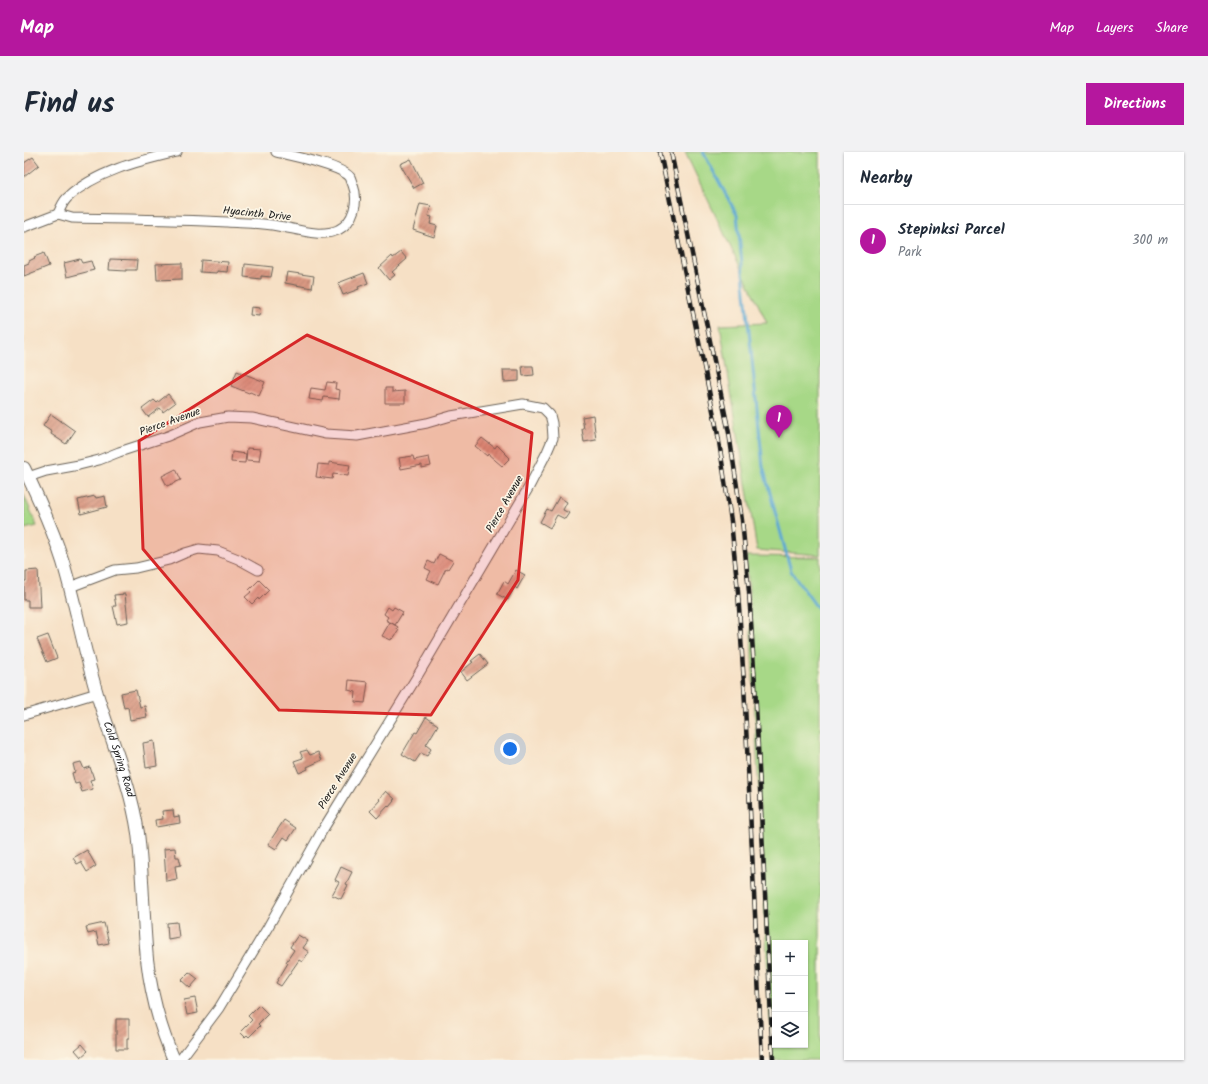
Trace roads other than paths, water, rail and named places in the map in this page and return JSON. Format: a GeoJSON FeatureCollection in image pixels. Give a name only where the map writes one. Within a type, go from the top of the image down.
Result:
{"type":"FeatureCollection","features":[{"type":"Feature","properties":{"kind":"street"},"geometry":{"type":"LineString","coordinates":[[24,227],[58,214],[66,199],[89,182],[107,173],[141,160],[177,152]]}},
{"type":"Feature","properties":{"kind":"street","name":"Hyacinth Drive"},"geometry":{"type":"LineString","coordinates":[[58,214],[72,218],[196,221],[276,226],[324,233],[337,230],[344,226],[350,218],[356,203],[355,190],[350,176],[333,166],[276,152]]}},
{"type":"Feature","properties":{"kind":"street","name":"Pierce Avenue"},"geometry":{"type":"LineString","coordinates":[[26,472],[46,471],[99,460],[168,436],[200,422],[228,417],[252,418],[326,434],[357,436],[451,416],[523,404],[543,408],[550,415],[552,422],[553,438],[526,494],[418,675],[322,831],[268,927],[219,1008],[180,1060]]}},
{"type":"Feature","properties":{"kind":"street","name":"Cold Spring Road"},"geometry":{"type":"LineString","coordinates":[[26,472],[48,519],[70,587],[97,693],[130,797],[138,832],[147,960],[151,984],[161,1023],[174,1060]]}},
{"type":"Feature","properties":{"kind":"street"},"geometry":{"type":"LineString","coordinates":[[70,587],[115,570],[136,568],[169,560],[184,553],[199,549],[218,551],[238,559],[258,570]]}},
{"type":"Feature","properties":{"kind":"street"},"geometry":{"type":"LineString","coordinates":[[24,715],[97,693]]}},
{"type":"Feature","properties":{"kind":"waterway"},"geometry":{"type":"LineString","coordinates":[[703,152],[737,215],[763,467],[791,571],[820,612]]}},
{"type":"Feature","properties":{"kind":"railway"},"geometry":{"type":"LineString","coordinates":[[660,152],[718,435],[731,521],[738,592],[744,684],[762,1060]]}},
{"type":"Feature","properties":{"kind":"railway"},"geometry":{"type":"LineString","coordinates":[[671,152],[729,433],[742,520],[749,592],[755,684],[773,1060]]}},
{"type":"Feature","properties":{"kind":"place","name":"Stepinksi Parcel"},"geometry":{"type":"Point","coordinates":[779,438]}}]}
